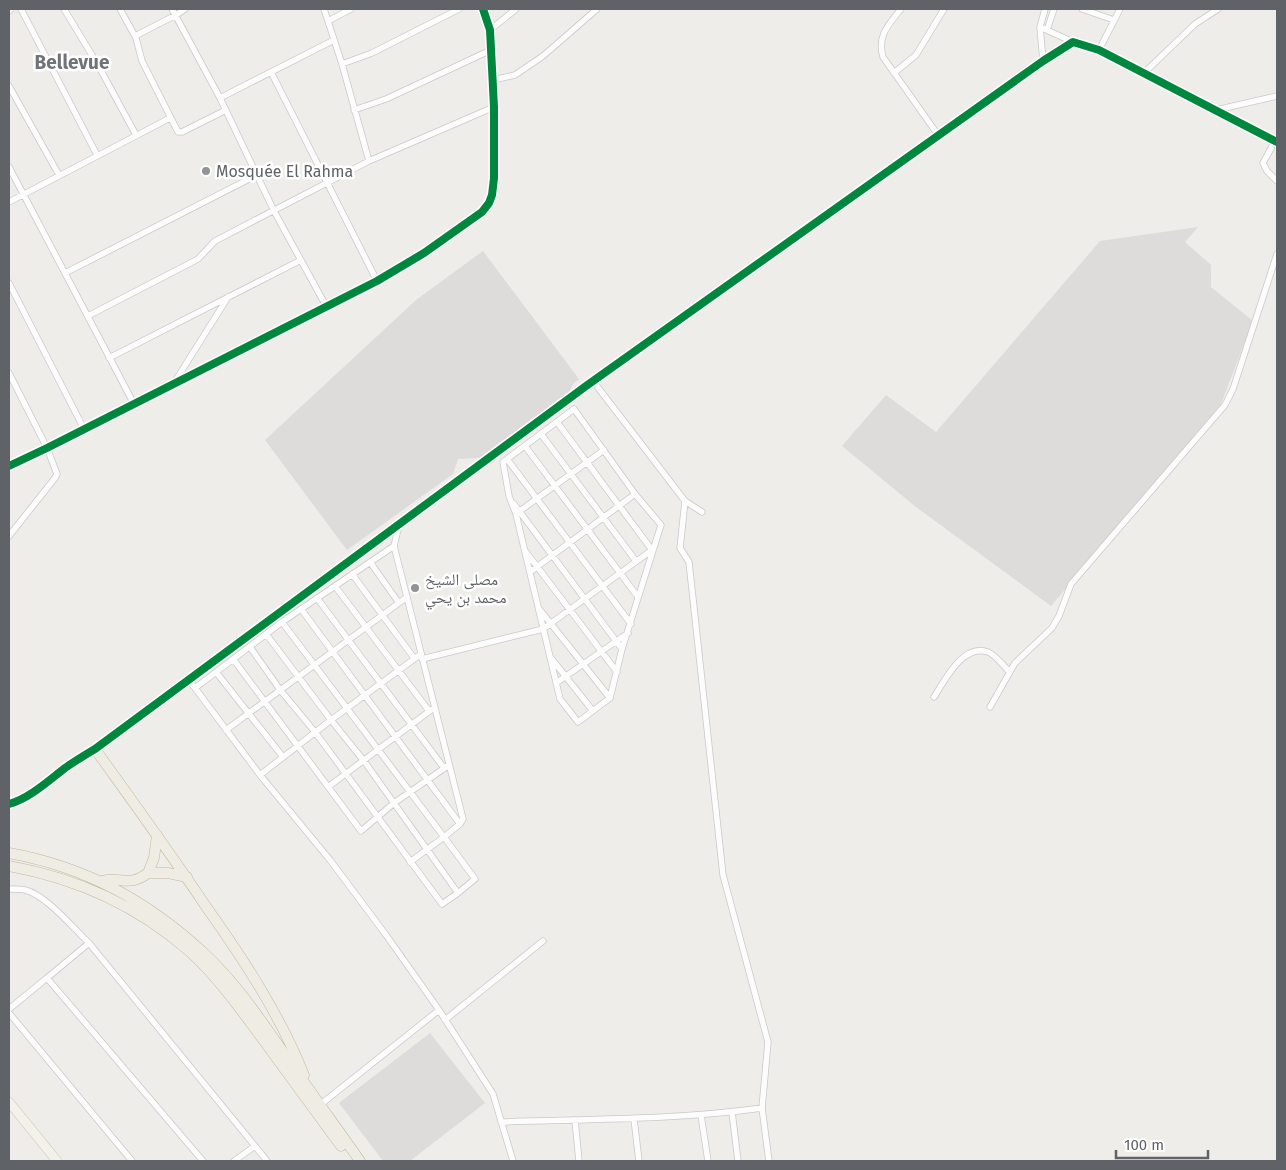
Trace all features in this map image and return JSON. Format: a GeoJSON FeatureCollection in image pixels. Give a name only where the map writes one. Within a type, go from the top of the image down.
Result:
{"type":"FeatureCollection","features":[{"type":"Feature","properties":{"kind":"highway"},"geometry":{"type":"LineString","coordinates":[[95,749],[246,964],[299,1062],[310,1090]]}},
{"type":"Feature","properties":{"kind":"highway"},"geometry":{"type":"LineString","coordinates":[[148,873],[156,851],[156,835]]}},
{"type":"Feature","properties":{"kind":"highway"},"geometry":{"type":"LineString","coordinates":[[9,854],[57,864],[116,889],[171,926],[206,955],[264,1024],[360,1161]]}},
{"type":"Feature","properties":{"kind":"highway"},"geometry":{"type":"LineString","coordinates":[[9,866],[56,876],[91,890],[131,909],[188,951],[216,980],[246,1016],[352,1161]]}},
{"type":"Feature","properties":{"kind":"highway"},"geometry":{"type":"LineString","coordinates":[[102,882],[110,880],[131,882],[148,873],[168,873],[186,877]]}},
{"type":"Feature","properties":{"kind":"main road"},"geometry":{"type":"LineString","coordinates":[[9,1102],[57,1161]]}},
{"type":"Feature","properties":{"kind":"street"},"geometry":{"type":"LineString","coordinates":[[21,9],[97,155]]}},
{"type":"Feature","properties":{"kind":"street"},"geometry":{"type":"LineString","coordinates":[[64,9],[98,65],[136,135]]}},
{"type":"Feature","properties":{"kind":"street"},"geometry":{"type":"LineString","coordinates":[[120,9],[135,36],[142,61],[178,132],[182,132],[226,110]]}},
{"type":"Feature","properties":{"kind":"street"},"geometry":{"type":"LineString","coordinates":[[172,9],[220,98],[274,210],[326,306]]}},
{"type":"Feature","properties":{"kind":"street"},"geometry":{"type":"LineString","coordinates":[[135,36],[185,9]]}},
{"type":"Feature","properties":{"kind":"street"},"geometry":{"type":"LineString","coordinates":[[324,9],[342,64],[369,161]]}},
{"type":"Feature","properties":{"kind":"street"},"geometry":{"type":"LineString","coordinates":[[328,21],[352,9]]}},
{"type":"Feature","properties":{"kind":"street"},"geometry":{"type":"LineString","coordinates":[[342,64],[372,53],[459,9]]}},
{"type":"Feature","properties":{"kind":"street"},"geometry":{"type":"LineString","coordinates":[[9,466],[377,281],[459,230],[482,212],[489,203],[494,178],[493,80],[490,30],[484,9]]}},
{"type":"Feature","properties":{"kind":"street"},"geometry":{"type":"LineString","coordinates":[[490,30],[516,9]]}},
{"type":"Feature","properties":{"kind":"street"},"geometry":{"type":"LineString","coordinates":[[493,80],[515,75],[543,56],[597,9]]}},
{"type":"Feature","properties":{"kind":"street"},"geometry":{"type":"LineString","coordinates":[[901,9],[882,38],[880,46],[883,57],[938,135]]}},
{"type":"Feature","properties":{"kind":"street"},"geometry":{"type":"LineString","coordinates":[[894,73],[916,54],[944,9]]}},
{"type":"Feature","properties":{"kind":"street"},"geometry":{"type":"LineString","coordinates":[[1042,61],[1040,27],[1046,9]]}},
{"type":"Feature","properties":{"kind":"street"},"geometry":{"type":"LineString","coordinates":[[1047,30],[1054,9]]}},
{"type":"Feature","properties":{"kind":"street"},"geometry":{"type":"LineString","coordinates":[[1082,9],[1114,20]]}},
{"type":"Feature","properties":{"kind":"street"},"geometry":{"type":"LineString","coordinates":[[1099,50],[1120,9]]}},
{"type":"Feature","properties":{"kind":"street"},"geometry":{"type":"LineString","coordinates":[[1144,73],[1195,24],[1218,9]]}},
{"type":"Feature","properties":{"kind":"street"},"geometry":{"type":"LineString","coordinates":[[1040,27],[1073,42],[1099,50],[1276,141],[1263,163],[1267,171],[1277,181]]}},
{"type":"Feature","properties":{"kind":"street"},"geometry":{"type":"LineString","coordinates":[[220,98],[334,40]]}},
{"type":"Feature","properties":{"kind":"street"},"geometry":{"type":"LineString","coordinates":[[9,804],[34,792],[68,766],[95,749],[593,381],[1042,61],[1073,42]]}},
{"type":"Feature","properties":{"kind":"street"},"geometry":{"type":"LineString","coordinates":[[354,110],[386,99],[491,50]]}},
{"type":"Feature","properties":{"kind":"street"},"geometry":{"type":"LineString","coordinates":[[271,72],[377,281]]}},
{"type":"Feature","properties":{"kind":"street"},"geometry":{"type":"LineString","coordinates":[[9,86],[59,174]]}},
{"type":"Feature","properties":{"kind":"street"},"geometry":{"type":"LineString","coordinates":[[1216,110],[1277,96]]}},
{"type":"Feature","properties":{"kind":"street"},"geometry":{"type":"LineString","coordinates":[[88,316],[198,259],[215,242],[369,161],[494,107]]}},
{"type":"Feature","properties":{"kind":"street"},"geometry":{"type":"LineString","coordinates":[[9,202],[59,174],[170,118]]}},
{"type":"Feature","properties":{"kind":"street"},"geometry":{"type":"LineString","coordinates":[[9,167],[134,404]]}},
{"type":"Feature","properties":{"kind":"street"},"geometry":{"type":"LineString","coordinates":[[65,273],[257,175]]}},
{"type":"Feature","properties":{"kind":"street"},"geometry":{"type":"LineString","coordinates":[[990,707],[1014,662],[1052,628],[1059,616],[1071,584],[1078,575],[1225,405],[1233,389],[1277,254]]}},
{"type":"Feature","properties":{"kind":"street"},"geometry":{"type":"LineString","coordinates":[[109,358],[301,260]]}},
{"type":"Feature","properties":{"kind":"street"},"geometry":{"type":"LineString","coordinates":[[9,283],[84,429]]}},
{"type":"Feature","properties":{"kind":"street"},"geometry":{"type":"LineString","coordinates":[[173,384],[228,297]]}},
{"type":"Feature","properties":{"kind":"street"},"geometry":{"type":"LineString","coordinates":[[9,374],[47,448],[56,470],[55,478],[9,536]]}},
{"type":"Feature","properties":{"kind":"street"},"geometry":{"type":"LineString","coordinates":[[593,381],[685,501],[702,512]]}},
{"type":"Feature","properties":{"kind":"street"},"geometry":{"type":"LineString","coordinates":[[518,513],[524,550],[560,699],[578,722],[610,698],[622,649],[661,525],[635,494],[574,409],[503,462],[508,496],[518,513],[622,649]]}},
{"type":"Feature","properties":{"kind":"street"},"geometry":{"type":"LineString","coordinates":[[557,422],[652,550]]}},
{"type":"Feature","properties":{"kind":"street"},"geometry":{"type":"LineString","coordinates":[[541,434],[636,561]]}},
{"type":"Feature","properties":{"kind":"street"},"geometry":{"type":"LineString","coordinates":[[525,446],[638,597]]}},
{"type":"Feature","properties":{"kind":"street"},"geometry":{"type":"LineString","coordinates":[[518,513],[604,450]]}},
{"type":"Feature","properties":{"kind":"street"},"geometry":{"type":"LineString","coordinates":[[507,459],[630,624]]}},
{"type":"Feature","properties":{"kind":"street"},"geometry":{"type":"LineString","coordinates":[[530,572],[635,494]]}},
{"type":"Feature","properties":{"kind":"street"},"geometry":{"type":"LineString","coordinates":[[685,501],[680,548],[689,562],[723,875],[768,1042],[762,1108],[769,1161]]}},
{"type":"Feature","properties":{"kind":"street"},"geometry":{"type":"LineString","coordinates":[[399,524],[394,546],[422,656],[447,767],[462,819],[460,824],[410,862]]}},
{"type":"Feature","properties":{"kind":"street"},"geometry":{"type":"LineString","coordinates":[[195,688],[282,622],[394,546]]}},
{"type":"Feature","properties":{"kind":"street"},"geometry":{"type":"LineString","coordinates":[[524,550],[617,672]]}},
{"type":"Feature","properties":{"kind":"street"},"geometry":{"type":"LineString","coordinates":[[260,775],[414,658],[543,629],[652,550]]}},
{"type":"Feature","properties":{"kind":"street"},"geometry":{"type":"LineString","coordinates":[[370,562],[399,603]]}},
{"type":"Feature","properties":{"kind":"street"},"geometry":{"type":"LineString","coordinates":[[352,574],[414,658]]}},
{"type":"Feature","properties":{"kind":"street"},"geometry":{"type":"LineString","coordinates":[[335,586],[429,711]]}},
{"type":"Feature","properties":{"kind":"street"},"geometry":{"type":"LineString","coordinates":[[226,730],[407,597]]}},
{"type":"Feature","properties":{"kind":"street"},"geometry":{"type":"LineString","coordinates":[[317,598],[412,725],[447,767]]}},
{"type":"Feature","properties":{"kind":"street"},"geometry":{"type":"LineString","coordinates":[[538,608],[610,698]]}},
{"type":"Feature","properties":{"kind":"street"},"geometry":{"type":"LineString","coordinates":[[301,609],[460,824]]}},
{"type":"Feature","properties":{"kind":"street"},"geometry":{"type":"LineString","coordinates":[[250,646],[281,691],[315,732],[442,904],[458,893],[475,879],[282,622]]}},
{"type":"Feature","properties":{"kind":"street"},"geometry":{"type":"LineString","coordinates":[[556,683],[628,633]]}},
{"type":"Feature","properties":{"kind":"street"},"geometry":{"type":"LineString","coordinates":[[266,634],[364,760],[458,893]]}},
{"type":"Feature","properties":{"kind":"street"},"geometry":{"type":"LineString","coordinates":[[934,696],[962,658],[973,653],[988,652],[1009,672]]}},
{"type":"Feature","properties":{"kind":"street"},"geometry":{"type":"LineString","coordinates":[[550,656],[593,711]]}},
{"type":"Feature","properties":{"kind":"street"},"geometry":{"type":"LineString","coordinates":[[233,659],[362,831],[394,804],[447,767]]}},
{"type":"Feature","properties":{"kind":"street"},"geometry":{"type":"LineString","coordinates":[[216,672],[282,757]]}},
{"type":"Feature","properties":{"kind":"street"},"geometry":{"type":"LineString","coordinates":[[189,680],[260,775],[330,860],[439,1010],[493,1094],[513,1161]]}},
{"type":"Feature","properties":{"kind":"street"},"geometry":{"type":"LineString","coordinates":[[328,786],[434,707]]}},
{"type":"Feature","properties":{"kind":"street"},"geometry":{"type":"LineString","coordinates":[[9,889],[25,890],[38,896],[89,943],[268,1161]]}},
{"type":"Feature","properties":{"kind":"street"},"geometry":{"type":"LineString","coordinates":[[445,1020],[543,941]]}},
{"type":"Feature","properties":{"kind":"street"},"geometry":{"type":"LineString","coordinates":[[89,943],[9,1011],[132,1161]]}},
{"type":"Feature","properties":{"kind":"street"},"geometry":{"type":"LineString","coordinates":[[47,978],[203,1161]]}},
{"type":"Feature","properties":{"kind":"street"},"geometry":{"type":"LineString","coordinates":[[320,1105],[439,1010]]}},
{"type":"Feature","properties":{"kind":"street"},"geometry":{"type":"LineString","coordinates":[[501,1122],[634,1119],[701,1115],[762,1108]]}},
{"type":"Feature","properties":{"kind":"street"},"geometry":{"type":"LineString","coordinates":[[732,1112],[738,1161]]}},
{"type":"Feature","properties":{"kind":"street"},"geometry":{"type":"LineString","coordinates":[[701,1115],[708,1161]]}},
{"type":"Feature","properties":{"kind":"street"},"geometry":{"type":"LineString","coordinates":[[634,1119],[639,1161]]}},
{"type":"Feature","properties":{"kind":"street"},"geometry":{"type":"LineString","coordinates":[[574,1120],[578,1161]]}},
{"type":"Feature","properties":{"kind":"street"},"geometry":{"type":"LineString","coordinates":[[234,1161],[255,1146]]}},
{"type":"Feature","properties":{"kind":"shaded area"},"geometry":{"type":"Polygon","coordinates":[[[1198,227],[1185,242],[1211,265],[1211,287],[1253,321],[1221,404],[1051,606],[916,507],[842,446],[886,395],[936,432],[1100,241],[1198,227]]]}},
{"type":"Feature","properties":{"kind":"shaded area"},"geometry":{"type":"Polygon","coordinates":[[[483,251],[579,379],[573,384],[568,395],[479,458],[458,459],[453,474],[347,550],[265,440],[416,300],[483,251]]]}},
{"type":"Feature","properties":{"kind":"shaded area"},"geometry":{"type":"Polygon","coordinates":[[[430,1033],[485,1103],[410,1161],[383,1161],[339,1103],[430,1033]]]}},
{"type":"Feature","properties":{"kind":"cycle path"},"geometry":{"type":"LineString","coordinates":[[9,466],[377,281],[424,253],[482,212],[492,195],[494,178],[494,107],[490,30],[483,9]]}},
{"type":"Feature","properties":{"kind":"cycle path"},"geometry":{"type":"LineString","coordinates":[[9,804],[31,793],[95,749],[586,386],[1043,61],[1073,42],[1099,50],[1277,142]]}},
{"type":"Feature","properties":{"kind":"place","name":"Mosquée El Rahma"},"geometry":{"type":"Point","coordinates":[206,171]}},
{"type":"Feature","properties":{"kind":"place","name":"مصلى الشيخ محمد بن يحي"},"geometry":{"type":"Point","coordinates":[415,588]}},
{"type":"Feature","properties":{"kind":"district","name":"Bellevue"},"geometry":{"type":"Point","coordinates":[72,62]}}]}
